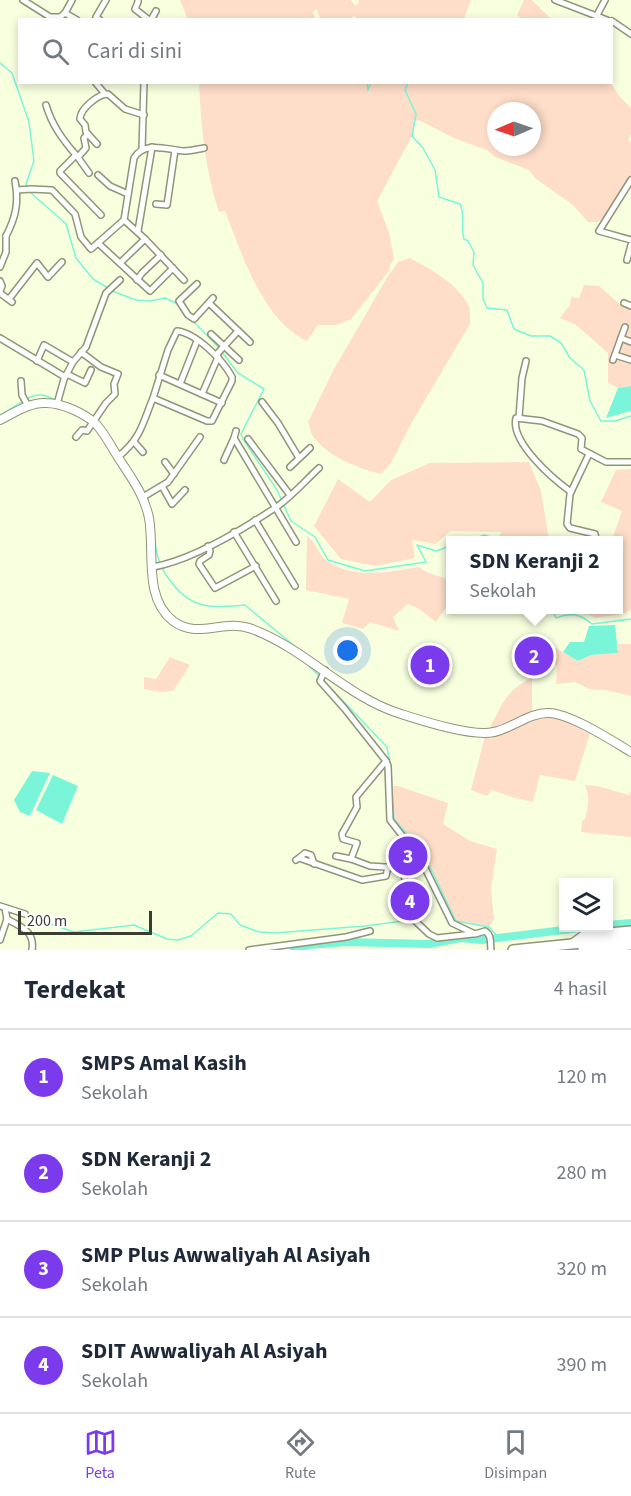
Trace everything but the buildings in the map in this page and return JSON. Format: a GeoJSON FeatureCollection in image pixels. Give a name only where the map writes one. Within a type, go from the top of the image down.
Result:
{"type":"FeatureCollection","features":[{"type":"Feature","properties":{"kind":"highway"},"geometry":{"type":"LineString","coordinates":[[575,948],[585,935],[631,931]]}},
{"type":"Feature","properties":{"kind":"highway"},"geometry":{"type":"LineString","coordinates":[[513,950],[575,948],[631,938]]}},
{"type":"Feature","properties":{"kind":"highway"},"geometry":{"type":"LineString","coordinates":[[592,945],[631,947]]}},
{"type":"Feature","properties":{"kind":"highway"},"geometry":{"type":"LineString","coordinates":[[615,950],[631,947]]}},
{"type":"Feature","properties":{"kind":"main road"},"geometry":{"type":"LineString","coordinates":[[0,420],[26,402],[58,401],[94,419],[145,496],[155,567],[154,587],[160,606],[171,620],[185,628],[197,631],[218,626],[240,626],[257,632],[304,657],[322,675],[375,704],[404,715],[482,733],[503,729],[534,715],[560,714],[631,752]]}},
{"type":"Feature","properties":{"kind":"street"},"geometry":{"type":"LineString","coordinates":[[23,0],[50,17],[60,17],[72,0]]}},
{"type":"Feature","properties":{"kind":"street"},"geometry":{"type":"LineString","coordinates":[[98,18],[96,16],[106,0]]}},
{"type":"Feature","properties":{"kind":"street"},"geometry":{"type":"LineString","coordinates":[[138,0],[135,9],[147,18]]}},
{"type":"Feature","properties":{"kind":"street"},"geometry":{"type":"LineString","coordinates":[[555,0],[603,18]]}},
{"type":"Feature","properties":{"kind":"street"},"geometry":{"type":"LineString","coordinates":[[597,15],[605,0]]}},
{"type":"Feature","properties":{"kind":"street"},"geometry":{"type":"LineString","coordinates":[[151,18],[156,11]]}},
{"type":"Feature","properties":{"kind":"street"},"geometry":{"type":"LineString","coordinates":[[65,13],[73,18]]}},
{"type":"Feature","properties":{"kind":"street"},"geometry":{"type":"LineString","coordinates":[[613,22],[631,34]]}},
{"type":"Feature","properties":{"kind":"street"},"geometry":{"type":"LineString","coordinates":[[97,84],[125,110],[144,116]]}},
{"type":"Feature","properties":{"kind":"street"},"geometry":{"type":"LineString","coordinates":[[142,150],[144,84]]}},
{"type":"Feature","properties":{"kind":"street"},"geometry":{"type":"LineString","coordinates":[[97,144],[88,134],[85,124],[80,119],[80,113],[105,94]]}},
{"type":"Feature","properties":{"kind":"street"},"geometry":{"type":"LineString","coordinates":[[46,105],[53,124],[63,140],[89,172]]}},
{"type":"Feature","properties":{"kind":"street"},"geometry":{"type":"LineString","coordinates":[[88,134],[84,138],[86,148],[60,173],[101,214]]}},
{"type":"Feature","properties":{"kind":"street"},"geometry":{"type":"LineString","coordinates":[[138,231],[152,147]]}},
{"type":"Feature","properties":{"kind":"street"},"geometry":{"type":"LineString","coordinates":[[17,190],[52,190],[75,214],[81,237],[89,248],[94,248],[124,220],[134,158],[142,150],[152,147],[187,151],[204,148]]}},
{"type":"Feature","properties":{"kind":"street"},"geometry":{"type":"LineString","coordinates":[[156,204],[167,205],[174,150]]}},
{"type":"Feature","properties":{"kind":"street"},"geometry":{"type":"LineString","coordinates":[[98,175],[110,186],[128,194]]}},
{"type":"Feature","properties":{"kind":"street"},"geometry":{"type":"LineString","coordinates":[[627,260],[631,242],[599,232],[631,180]]}},
{"type":"Feature","properties":{"kind":"street"},"geometry":{"type":"LineString","coordinates":[[0,267],[6,252],[3,236],[16,216],[15,181]]}},
{"type":"Feature","properties":{"kind":"street"},"geometry":{"type":"LineString","coordinates":[[124,220],[138,231],[184,280]]}},
{"type":"Feature","properties":{"kind":"street"},"geometry":{"type":"LineString","coordinates":[[120,263],[145,239]]}},
{"type":"Feature","properties":{"kind":"street"},"geometry":{"type":"LineString","coordinates":[[98,243],[150,291],[173,268]]}},
{"type":"Feature","properties":{"kind":"street"},"geometry":{"type":"LineString","coordinates":[[137,280],[161,255]]}},
{"type":"Feature","properties":{"kind":"street"},"geometry":{"type":"LineString","coordinates":[[0,281],[2,286],[0,292],[11,301],[37,263],[48,277],[62,262]]}},
{"type":"Feature","properties":{"kind":"street"},"geometry":{"type":"LineString","coordinates":[[58,401],[73,362],[88,342],[106,293],[120,280]]}},
{"type":"Feature","properties":{"kind":"street"},"geometry":{"type":"LineString","coordinates":[[197,284],[180,299],[179,303],[193,319],[211,301],[250,342]]}},
{"type":"Feature","properties":{"kind":"street"},"geometry":{"type":"LineString","coordinates":[[624,303],[631,306]]}},
{"type":"Feature","properties":{"kind":"street"},"geometry":{"type":"LineString","coordinates":[[625,327],[614,358],[631,360]]}},
{"type":"Feature","properties":{"kind":"street"},"geometry":{"type":"LineString","coordinates":[[119,456],[135,443],[176,331],[239,360]]}},
{"type":"Feature","properties":{"kind":"street"},"geometry":{"type":"LineString","coordinates":[[202,394],[219,352],[238,331]]}},
{"type":"Feature","properties":{"kind":"street"},"geometry":{"type":"LineString","coordinates":[[153,398],[210,422],[214,419],[232,379],[211,334]]}},
{"type":"Feature","properties":{"kind":"street"},"geometry":{"type":"LineString","coordinates":[[0,338],[37,361],[85,383],[91,370]]}},
{"type":"Feature","properties":{"kind":"street"},"geometry":{"type":"LineString","coordinates":[[621,338],[631,342]]}},
{"type":"Feature","properties":{"kind":"street"},"geometry":{"type":"LineString","coordinates":[[180,384],[197,341]]}},
{"type":"Feature","properties":{"kind":"street"},"geometry":{"type":"LineString","coordinates":[[37,361],[44,345],[73,362]]}},
{"type":"Feature","properties":{"kind":"street"},"geometry":{"type":"LineString","coordinates":[[76,437],[82,430],[86,431],[115,394],[114,384],[118,374],[100,367],[81,352]]}},
{"type":"Feature","properties":{"kind":"street"},"geometry":{"type":"LineString","coordinates":[[519,417],[522,378],[526,361]]}},
{"type":"Feature","properties":{"kind":"street"},"geometry":{"type":"LineString","coordinates":[[159,375],[222,403]]}},
{"type":"Feature","properties":{"kind":"street"},"geometry":{"type":"LineString","coordinates":[[21,381],[26,402]]}},
{"type":"Feature","properties":{"kind":"street"},"geometry":{"type":"LineString","coordinates":[[262,402],[299,458]]}},
{"type":"Feature","properties":{"kind":"street"},"geometry":{"type":"LineString","coordinates":[[571,492],[527,451],[515,427],[516,418],[558,425],[578,434],[582,438],[581,449],[606,462],[631,462]]}},
{"type":"Feature","properties":{"kind":"street"},"geometry":{"type":"LineString","coordinates":[[224,460],[235,434],[296,542]]}},
{"type":"Feature","properties":{"kind":"street"},"geometry":{"type":"LineString","coordinates":[[145,496],[162,486],[174,474],[200,437]]}},
{"type":"Feature","properties":{"kind":"street"},"geometry":{"type":"LineString","coordinates":[[248,439],[288,497]]}},
{"type":"Feature","properties":{"kind":"street"},"geometry":{"type":"LineString","coordinates":[[135,443],[142,452]]}},
{"type":"Feature","properties":{"kind":"street"},"geometry":{"type":"LineString","coordinates":[[290,467],[310,448]]}},
{"type":"Feature","properties":{"kind":"street"},"geometry":{"type":"LineString","coordinates":[[589,454],[571,492],[568,526],[595,536]]}},
{"type":"Feature","properties":{"kind":"street"},"geometry":{"type":"LineString","coordinates":[[165,462],[174,474]]}},
{"type":"Feature","properties":{"kind":"street"},"geometry":{"type":"LineString","coordinates":[[155,567],[183,558],[255,520],[277,506],[320,468]]}},
{"type":"Feature","properties":{"kind":"street"},"geometry":{"type":"LineString","coordinates":[[162,486],[171,504],[185,490]]}},
{"type":"Feature","properties":{"kind":"street"},"geometry":{"type":"LineString","coordinates":[[255,520],[295,586]]}},
{"type":"Feature","properties":{"kind":"street"},"geometry":{"type":"LineString","coordinates":[[234,532],[276,601]]}},
{"type":"Feature","properties":{"kind":"street"},"geometry":{"type":"LineString","coordinates":[[208,546],[209,555],[199,564],[215,588],[256,566]]}},
{"type":"Feature","properties":{"kind":"street"},"geometry":{"type":"LineString","coordinates":[[322,675],[386,761],[390,820],[421,860],[452,923],[454,936]]}},
{"type":"Feature","properties":{"kind":"street"},"geometry":{"type":"LineString","coordinates":[[351,859],[357,843],[344,839],[342,834],[357,807],[356,797],[386,761]]}},
{"type":"Feature","properties":{"kind":"street"},"geometry":{"type":"LineString","coordinates":[[298,859],[305,853],[311,855],[314,864],[362,880],[386,876],[388,867]]}},
{"type":"Feature","properties":{"kind":"street"},"geometry":{"type":"LineString","coordinates":[[339,871],[340,857],[370,866],[399,867],[402,869],[409,913],[432,937],[475,934],[484,931],[490,935],[491,947]]}},
{"type":"Feature","properties":{"kind":"street"},"geometry":{"type":"LineString","coordinates":[[5,911],[25,914]]}},
{"type":"Feature","properties":{"kind":"street"},"geometry":{"type":"LineString","coordinates":[[0,940],[5,911]]}},
{"type":"Feature","properties":{"kind":"street"},"geometry":{"type":"LineString","coordinates":[[5,911],[29,932],[33,938],[32,950]]}},
{"type":"Feature","properties":{"kind":"street"},"geometry":{"type":"LineString","coordinates":[[452,923],[475,934]]}},
{"type":"Feature","properties":{"kind":"street"},"geometry":{"type":"LineString","coordinates":[[249,950],[270,949],[370,931]]}},
{"type":"Feature","properties":{"kind":"shaded area"},"geometry":{"type":"Polygon","coordinates":[[[180,0],[350,0],[355,5],[359,0],[471,0],[464,18],[357,18],[355,16],[352,18],[320,18],[316,9],[313,12],[315,18],[187,18],[180,0]]]}},
{"type":"Feature","properties":{"kind":"shaded area"},"geometry":{"type":"Polygon","coordinates":[[[524,0],[532,0],[550,18],[521,18],[517,15],[524,0]]]}},
{"type":"Feature","properties":{"kind":"shaded area"},"geometry":{"type":"Polygon","coordinates":[[[199,84],[612,84],[631,108],[631,134],[628,140],[631,142],[631,178],[609,214],[598,222],[588,222],[573,205],[536,179],[529,170],[494,156],[541,156],[541,102],[487,102],[487,150],[456,139],[419,120],[415,121],[412,136],[377,201],[389,233],[394,259],[389,271],[351,319],[337,325],[318,325],[307,341],[291,331],[278,318],[255,284],[225,211],[219,212],[207,165],[199,84]]]}},
{"type":"Feature","properties":{"kind":"shaded area"},"geometry":{"type":"Polygon","coordinates":[[[410,258],[442,277],[457,290],[469,307],[470,324],[412,422],[391,463],[381,474],[354,465],[329,452],[314,437],[308,422],[334,369],[388,276],[398,262],[410,258]]]}},
{"type":"Feature","properties":{"kind":"shaded area"},"geometry":{"type":"Polygon","coordinates":[[[584,285],[599,286],[623,307],[631,308],[631,386],[618,388],[608,383],[608,353],[575,324],[560,318],[570,305],[571,297],[579,298],[584,285]]]}},
{"type":"Feature","properties":{"kind":"shaded area"},"geometry":{"type":"Polygon","coordinates":[[[529,462],[541,491],[548,536],[500,536],[501,532],[450,531],[436,544],[412,540],[415,558],[376,566],[341,559],[314,526],[338,479],[370,502],[391,480],[430,463],[529,462]]]}},
{"type":"Feature","properties":{"kind":"shaded area"},"geometry":{"type":"Polygon","coordinates":[[[631,469],[631,609],[623,614],[623,536],[613,536],[622,511],[601,502],[616,470],[631,469]]]}},
{"type":"Feature","properties":{"kind":"shaded area"},"geometry":{"type":"Polygon","coordinates":[[[307,536],[324,559],[349,571],[372,573],[419,567],[426,572],[446,579],[446,607],[436,622],[408,604],[393,617],[399,631],[370,622],[363,629],[342,623],[349,599],[306,590],[307,536]]]}},
{"type":"Feature","properties":{"kind":"shaded area"},"geometry":{"type":"Polygon","coordinates":[[[587,614],[620,614],[596,618],[587,614]]]}},
{"type":"Feature","properties":{"kind":"shaded area"},"geometry":{"type":"Polygon","coordinates":[[[549,644],[578,661],[591,655],[618,653],[618,644],[631,644],[631,696],[589,689],[575,682],[556,684],[557,665],[548,664],[549,644]]]}},
{"type":"Feature","properties":{"kind":"shaded area"},"geometry":{"type":"Polygon","coordinates":[[[170,657],[190,665],[173,691],[160,692],[144,689],[144,677],[156,679],[170,657]]]}},
{"type":"Feature","properties":{"kind":"shaded area"},"geometry":{"type":"Polygon","coordinates":[[[532,678],[532,713],[488,731],[510,693],[532,678]]]}},
{"type":"Feature","properties":{"kind":"shaded area"},"geometry":{"type":"Polygon","coordinates":[[[544,717],[560,718],[590,734],[575,781],[540,775],[533,802],[492,790],[487,796],[471,790],[485,736],[491,739],[494,735],[544,717]]]}},
{"type":"Feature","properties":{"kind":"shaded area"},"geometry":{"type":"Polygon","coordinates":[[[585,785],[598,786],[629,795],[631,791],[631,837],[581,832],[582,821],[585,819],[588,806],[588,793],[585,785]]]}},
{"type":"Feature","properties":{"kind":"shaded area"},"geometry":{"type":"Polygon","coordinates":[[[393,786],[448,803],[443,824],[470,841],[497,849],[491,889],[494,919],[489,927],[456,921],[433,873],[415,843],[394,819],[393,786]]]}},
{"type":"Feature","properties":{"kind":"water"},"geometry":{"type":"Polygon","coordinates":[[[631,386],[631,411],[606,418],[618,388],[631,386]]]}},
{"type":"Feature","properties":{"kind":"water"},"geometry":{"type":"Polygon","coordinates":[[[615,625],[618,653],[591,655],[578,661],[563,652],[570,642],[584,642],[589,626],[615,625]]]}},
{"type":"Feature","properties":{"kind":"water"},"geometry":{"type":"Polygon","coordinates":[[[32,771],[50,773],[30,816],[20,812],[14,800],[32,771]]]}},
{"type":"Feature","properties":{"kind":"water"},"geometry":{"type":"Polygon","coordinates":[[[53,775],[78,786],[62,824],[36,810],[53,775]]]}},
{"type":"Feature","properties":{"kind":"waterway"},"geometry":{"type":"LineString","coordinates":[[0,63],[12,73],[29,122],[34,161],[26,184],[30,192],[66,224],[76,258],[93,279],[108,288]]}},
{"type":"Feature","properties":{"kind":"waterway"},"geometry":{"type":"LineString","coordinates":[[367,84],[368,90],[370,84]]}},
{"type":"Feature","properties":{"kind":"waterway"},"geometry":{"type":"LineString","coordinates":[[407,84],[405,90],[416,114],[412,136],[423,148],[435,170],[439,197],[460,204],[463,213],[464,239],[468,241],[474,252],[473,265],[483,283],[483,299],[487,308],[507,310],[514,329],[531,336],[550,336],[561,343],[570,358],[584,370],[590,401],[601,421],[615,421],[631,416]]}},
{"type":"Feature","properties":{"kind":"waterway"},"geometry":{"type":"LineString","coordinates":[[112,291],[136,300],[150,301],[165,298],[178,304]]}},
{"type":"Feature","properties":{"kind":"waterway"},"geometry":{"type":"LineString","coordinates":[[193,321],[219,348]]}},
{"type":"Feature","properties":{"kind":"waterway"},"geometry":{"type":"LineString","coordinates":[[222,352],[238,373],[264,389],[241,434],[243,439],[277,490],[291,521],[315,537],[328,560],[365,571],[426,562],[417,545],[436,551],[446,547]]}},
{"type":"Feature","properties":{"kind":"waterway"},"geometry":{"type":"LineString","coordinates":[[26,399],[41,395],[55,400]]}},
{"type":"Feature","properties":{"kind":"waterway"},"geometry":{"type":"LineString","coordinates":[[0,415],[22,402]]}},
{"type":"Feature","properties":{"kind":"waterway"},"geometry":{"type":"LineString","coordinates":[[134,475],[142,487]]}},
{"type":"Feature","properties":{"kind":"waterway"},"geometry":{"type":"LineString","coordinates":[[482,536],[487,536]]}},
{"type":"Feature","properties":{"kind":"waterway"},"geometry":{"type":"LineString","coordinates":[[155,540],[162,568],[180,592],[196,603],[205,605],[224,607],[245,605],[303,653]]}},
{"type":"Feature","properties":{"kind":"waterway"},"geometry":{"type":"LineString","coordinates":[[554,614],[556,618],[575,615],[592,624],[631,619]]}},
{"type":"Feature","properties":{"kind":"waterway"},"geometry":{"type":"LineString","coordinates":[[306,663],[320,677]]}},
{"type":"Feature","properties":{"kind":"waterway"},"geometry":{"type":"LineString","coordinates":[[323,680],[387,747],[390,764]]}},
{"type":"Feature","properties":{"kind":"waterway"},"geometry":{"type":"LineString","coordinates":[[391,772],[394,819],[415,843],[433,873],[456,921],[489,927],[498,937]]}},
{"type":"Feature","properties":{"kind":"waterway"},"geometry":{"type":"LineString","coordinates":[[27,916],[74,932],[134,925],[167,939],[178,940],[191,936],[218,913],[231,914],[240,925],[259,932],[275,933],[411,920]]}},
{"type":"Feature","properties":{"kind":"waterway"},"geometry":{"type":"LineString","coordinates":[[613,925],[631,923]]}},
{"type":"Feature","properties":{"kind":"waterway"},"geometry":{"type":"LineString","coordinates":[[294,950],[309,945],[346,942],[429,944],[461,938],[481,940],[559,931]]}},
{"type":"Feature","properties":{"kind":"place","name":"SDN Keranji 2"},"geometry":{"type":"Point","coordinates":[534,656]}},
{"type":"Feature","properties":{"kind":"place","name":"SMPS Amal Kasih"},"geometry":{"type":"Point","coordinates":[430,665]}},
{"type":"Feature","properties":{"kind":"place","name":"SMP Plus Awwaliyah Al Asiyah"},"geometry":{"type":"Point","coordinates":[408,856]}},
{"type":"Feature","properties":{"kind":"place","name":"SDIT Awwaliyah Al Asiyah"},"geometry":{"type":"Point","coordinates":[410,901]}}]}
